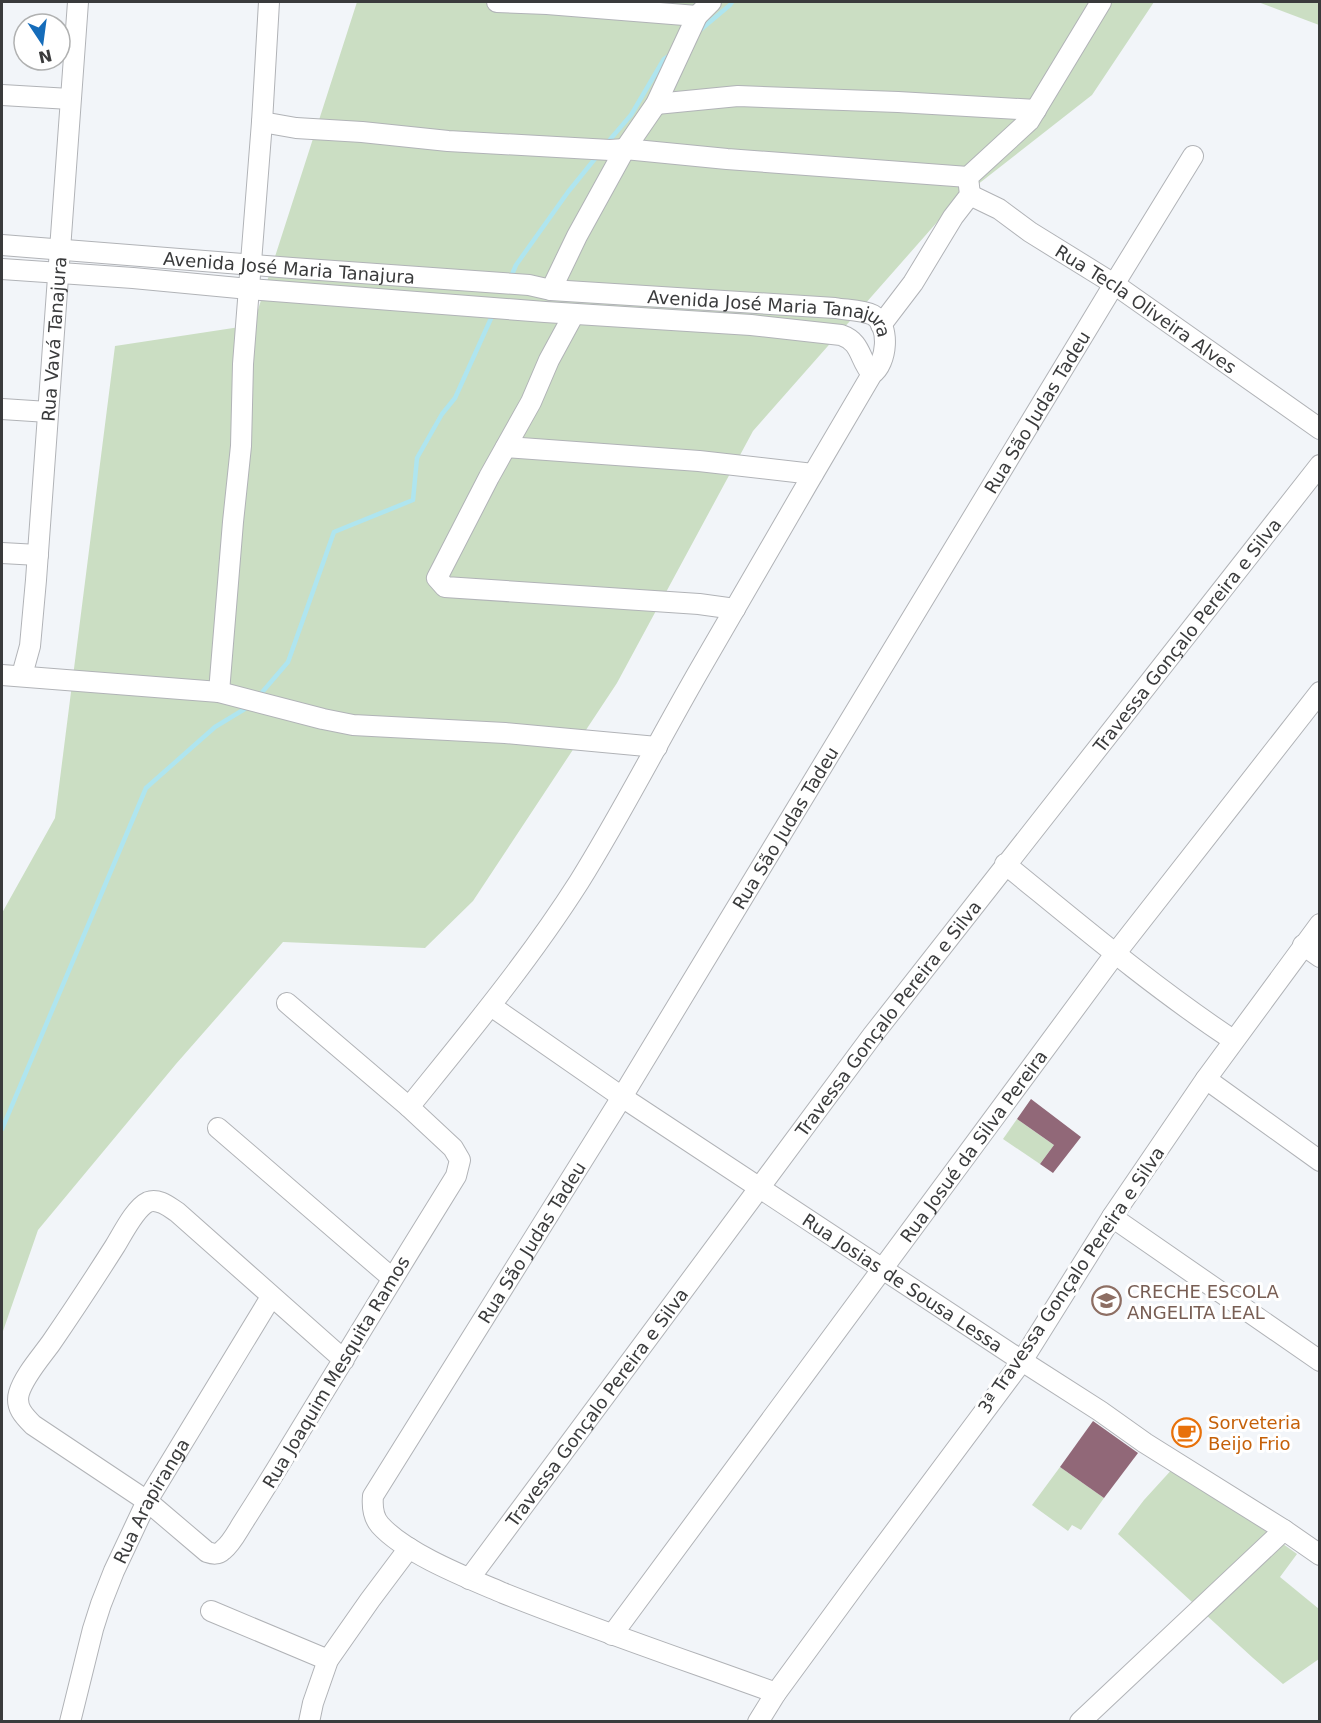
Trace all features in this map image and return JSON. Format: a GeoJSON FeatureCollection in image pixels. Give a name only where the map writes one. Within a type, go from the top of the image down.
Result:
{"type":"FeatureCollection","features":[{"type":"Feature","properties":{"kind":"street","name":"Rua Vavá Tanajura"},"geometry":{"type":"LineString","coordinates":[[22,675],[30,646],[38,555],[78,2]]}},
{"type":"Feature","properties":{"kind":"street"},"geometry":{"type":"LineString","coordinates":[[219,692],[241,446],[243,364],[262,122],[268,2]]}},
{"type":"Feature","properties":{"kind":"street"},"geometry":{"type":"LineString","coordinates":[[497,2],[697,16]]}},
{"type":"Feature","properties":{"kind":"street"},"geometry":{"type":"LineString","coordinates":[[551,290],[577,236],[625,149],[656,104],[697,16],[711,2]]}},
{"type":"Feature","properties":{"kind":"street"},"geometry":{"type":"LineString","coordinates":[[881,325],[914,283],[969,186],[1029,122],[1101,2]]}},
{"type":"Feature","properties":{"kind":"street"},"geometry":{"type":"LineString","coordinates":[[2,95],[70,99]]}},
{"type":"Feature","properties":{"kind":"street"},"geometry":{"type":"LineString","coordinates":[[656,104],[738,96],[887,101],[1036,110]]}},
{"type":"Feature","properties":{"kind":"street"},"geometry":{"type":"LineString","coordinates":[[262,122],[296,128],[448,141],[625,149],[969,186]]}},
{"type":"Feature","properties":{"kind":"street","name":"Rua São Judas Tadeu"},"geometry":{"type":"LineString","coordinates":[[409,1548],[379,1524],[374,1516],[373,1496],[622,1097],[1193,156]]}},
{"type":"Feature","properties":{"kind":"street","name":"Rua Tecla Oliveira Alves"},"geometry":{"type":"LineString","coordinates":[[969,186],[1030,232],[1114,284],[1320,429]]}},
{"type":"Feature","properties":{"kind":"street","name":"Avenida José Maria Tanajura"},"geometry":{"type":"LineString","coordinates":[[2,245],[529,285],[551,290],[835,308],[872,315],[881,325],[884,336],[883,356],[876,371],[872,374],[855,344],[849,338],[841,335],[751,325],[574,314],[2,269]]}},
{"type":"Feature","properties":{"kind":"street"},"geometry":{"type":"LineString","coordinates":[[290,292],[292,268]]}},
{"type":"Feature","properties":{"kind":"street"},"geometry":{"type":"LineString","coordinates":[[751,325],[752,303]]}},
{"type":"Feature","properties":{"kind":"street"},"geometry":{"type":"LineString","coordinates":[[574,314],[549,360],[531,402],[437,578],[445,587],[699,604],[735,609]]}},
{"type":"Feature","properties":{"kind":"street"},"geometry":{"type":"LineString","coordinates":[[287,1003],[409,1107],[491,1006],[578,883],[872,374]]}},
{"type":"Feature","properties":{"kind":"street"},"geometry":{"type":"LineString","coordinates":[[2,409],[48,412]]}},
{"type":"Feature","properties":{"kind":"street"},"geometry":{"type":"LineString","coordinates":[[506,447],[699,461],[813,474]]}},
{"type":"Feature","properties":{"kind":"street","name":"Travessa Gonçalo Pereira e Silva"},"geometry":{"type":"LineString","coordinates":[[468,1579],[872,1036],[1320,465]]}},
{"type":"Feature","properties":{"kind":"street"},"geometry":{"type":"LineString","coordinates":[[2,553],[38,555]]}},
{"type":"Feature","properties":{"kind":"street"},"geometry":{"type":"LineString","coordinates":[[2,675],[219,692],[353,725],[505,733],[657,747]]}},
{"type":"Feature","properties":{"kind":"street","name":"Rua Josué da Silva Pereira"},"geometry":{"type":"LineString","coordinates":[[612,1635],[1115,954],[1320,692]]}},
{"type":"Feature","properties":{"kind":"street"},"geometry":{"type":"LineString","coordinates":[[1005,864],[1115,954],[1233,1040]]}},
{"type":"Feature","properties":{"kind":"street","name":"3ª Travessa Gonçalo Pereira e Silva"},"geometry":{"type":"LineString","coordinates":[[758,1722],[776,1693],[1022,1361],[1112,1217],[1206,1079],[1320,924]]}},
{"type":"Feature","properties":{"kind":"street"},"geometry":{"type":"LineString","coordinates":[[1303,945],[1320,957]]}},
{"type":"Feature","properties":{"kind":"street","name":"Rua Josias de Sousa Lessa"},"geometry":{"type":"LineString","coordinates":[[491,1006],[622,1097],[1100,1411],[1145,1443],[1320,1555]]}},
{"type":"Feature","properties":{"kind":"street"},"geometry":{"type":"LineString","coordinates":[[1206,1079],[1320,1161]]}},
{"type":"Feature","properties":{"kind":"street","name":"Rua Joaquim Mesquita Ramos"},"geometry":{"type":"LineString","coordinates":[[147,1501],[207,1552],[219,1554],[225,1549],[264,1491],[456,1176],[460,1160],[453,1148],[409,1107]]}},
{"type":"Feature","properties":{"kind":"street"},"geometry":{"type":"LineString","coordinates":[[218,1128],[392,1278]]}},
{"type":"Feature","properties":{"kind":"street"},"geometry":{"type":"LineString","coordinates":[[147,1501],[33,1425],[21,1413],[18,1402],[19,1393],[30,1373],[142,1206],[148,1202],[159,1201],[177,1212],[344,1360]]}},
{"type":"Feature","properties":{"kind":"street"},"geometry":{"type":"LineString","coordinates":[[1112,1217],[1320,1361]]}},
{"type":"Feature","properties":{"kind":"street","name":"Rua Arapiranga"},"geometry":{"type":"LineString","coordinates":[[70,1722],[101,1604],[147,1501],[271,1297]]}},
{"type":"Feature","properties":{"kind":"street"},"geometry":{"type":"LineString","coordinates":[[1080,1722],[1284,1530]]}},
{"type":"Feature","properties":{"kind":"street"},"geometry":{"type":"LineString","coordinates":[[309,1722],[328,1660],[409,1548],[468,1579],[612,1635],[776,1693]]}},
{"type":"Feature","properties":{"kind":"street"},"geometry":{"type":"LineString","coordinates":[[211,1611],[328,1660]]}},
{"type":"Feature","properties":{"kind":"green space"},"geometry":{"type":"Polygon","coordinates":[[[357,2],[1154,2],[1092,95],[954,203],[753,431],[617,683],[473,901],[425,948],[283,942],[176,1064],[38,1230],[2,1334],[2,913],[55,818],[115,346],[253,325],[357,2]]]}},
{"type":"Feature","properties":{"kind":"green space"},"geometry":{"type":"Polygon","coordinates":[[[1258,2],[1319,2],[1319,25],[1258,2]]]}},
{"type":"Feature","properties":{"kind":"green space"},"geometry":{"type":"Polygon","coordinates":[[[1017,1119],[1054,1145],[1040,1164],[1003,1139],[1017,1119]]]}},
{"type":"Feature","properties":{"kind":"green space"},"geometry":{"type":"Polygon","coordinates":[[[1175,1466],[1297,1554],[1280,1577],[1319,1609],[1319,1659],[1283,1684],[1118,1534],[1144,1500],[1175,1466]]]}},
{"type":"Feature","properties":{"kind":"green space"},"geometry":{"type":"Polygon","coordinates":[[[1060,1467],[1104,1498],[1081,1530],[1072,1525],[1068,1531],[1032,1505],[1060,1467]]]}},
{"type":"Feature","properties":{"kind":"building"},"geometry":{"type":"Polygon","coordinates":[[[1031,1099],[1081,1137],[1053,1173],[1040,1164],[1054,1145],[1017,1119],[1031,1099]]]}},
{"type":"Feature","properties":{"kind":"building"},"geometry":{"type":"Polygon","coordinates":[[[1093,1421],[1138,1453],[1104,1498],[1060,1467],[1093,1421]]]}},
{"type":"Feature","properties":{"kind":"waterway"},"geometry":{"type":"LineString","coordinates":[[699,31],[732,2]]}},
{"type":"Feature","properties":{"kind":"waterway"},"geometry":{"type":"LineString","coordinates":[[607,143],[631,115],[664,59],[670,55]]}},
{"type":"Feature","properties":{"kind":"waterway"},"geometry":{"type":"LineString","coordinates":[[510,279],[516,265],[568,192],[598,155]]}},
{"type":"Feature","properties":{"kind":"waterway"},"geometry":{"type":"LineString","coordinates":[[258,697],[288,662],[334,532],[413,500],[417,458],[442,414],[455,398],[493,314]]}},
{"type":"Feature","properties":{"kind":"waterway"},"geometry":{"type":"LineString","coordinates":[[2,1129],[146,788],[215,727],[248,707]]}},
{"type":"Feature","properties":{"kind":"place","name":"CRECHE ESCOLA ANGELITA LEAL"},"geometry":{"type":"Point","coordinates":[1106,1301]}},
{"type":"Feature","properties":{"kind":"place","name":"Sorveteria Beijo Frio"},"geometry":{"type":"Point","coordinates":[1187,1432]}}]}
